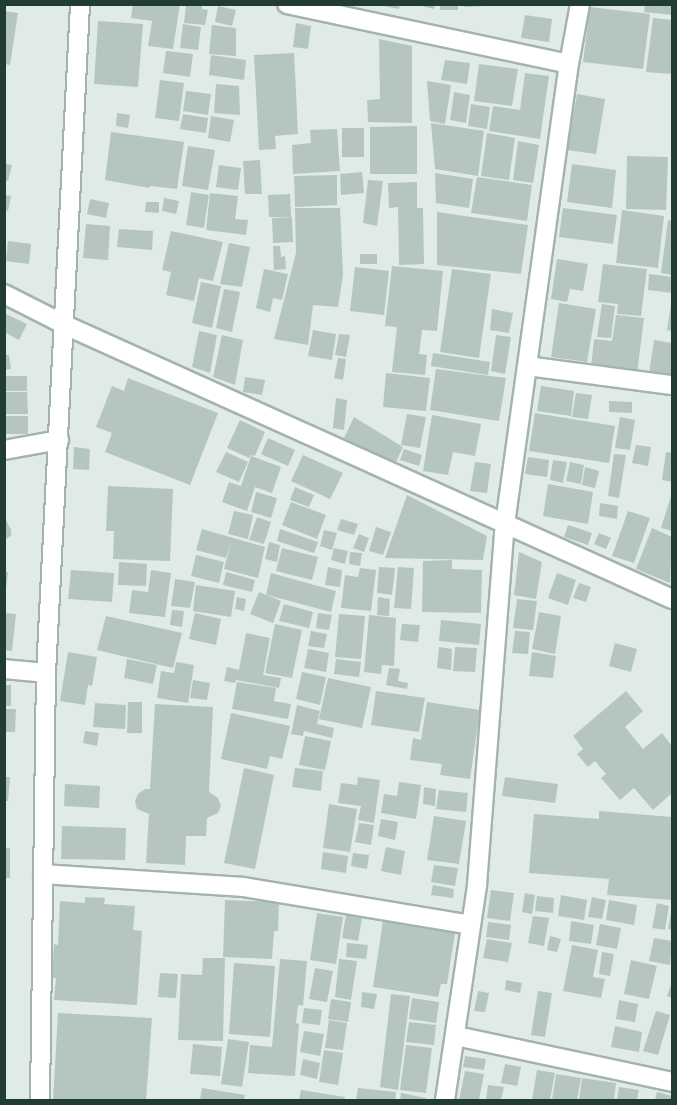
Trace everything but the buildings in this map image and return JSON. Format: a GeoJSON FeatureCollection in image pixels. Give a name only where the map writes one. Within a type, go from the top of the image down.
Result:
{"type":"FeatureCollection","features":[{"type":"Feature","properties":{"kind":"street"},"geometry":{"type":"LineString","coordinates":[[40,1101],[46,673],[80,4]]}},
{"type":"Feature","properties":{"kind":"street"},"geometry":{"type":"LineString","coordinates":[[287,4],[569,64]]}},
{"type":"Feature","properties":{"kind":"street"},"geometry":{"type":"LineString","coordinates":[[445,1101],[471,924],[487,774],[505,524],[569,64],[580,4]]}},
{"type":"Feature","properties":{"kind":"street"},"geometry":{"type":"LineString","coordinates":[[4,294],[65,325],[672,599]]}},
{"type":"Feature","properties":{"kind":"street"},"geometry":{"type":"LineString","coordinates":[[527,366],[672,385]]}},
{"type":"Feature","properties":{"kind":"street"},"geometry":{"type":"LineString","coordinates":[[4,450],[59,440]]}},
{"type":"Feature","properties":{"kind":"street"},"geometry":{"type":"LineString","coordinates":[[4,669],[46,673]]}},
{"type":"Feature","properties":{"kind":"street"},"geometry":{"type":"LineString","coordinates":[[43,874],[244,887],[471,924]]}},
{"type":"Feature","properties":{"kind":"street"},"geometry":{"type":"LineString","coordinates":[[456,1036],[672,1082]]}}]}
